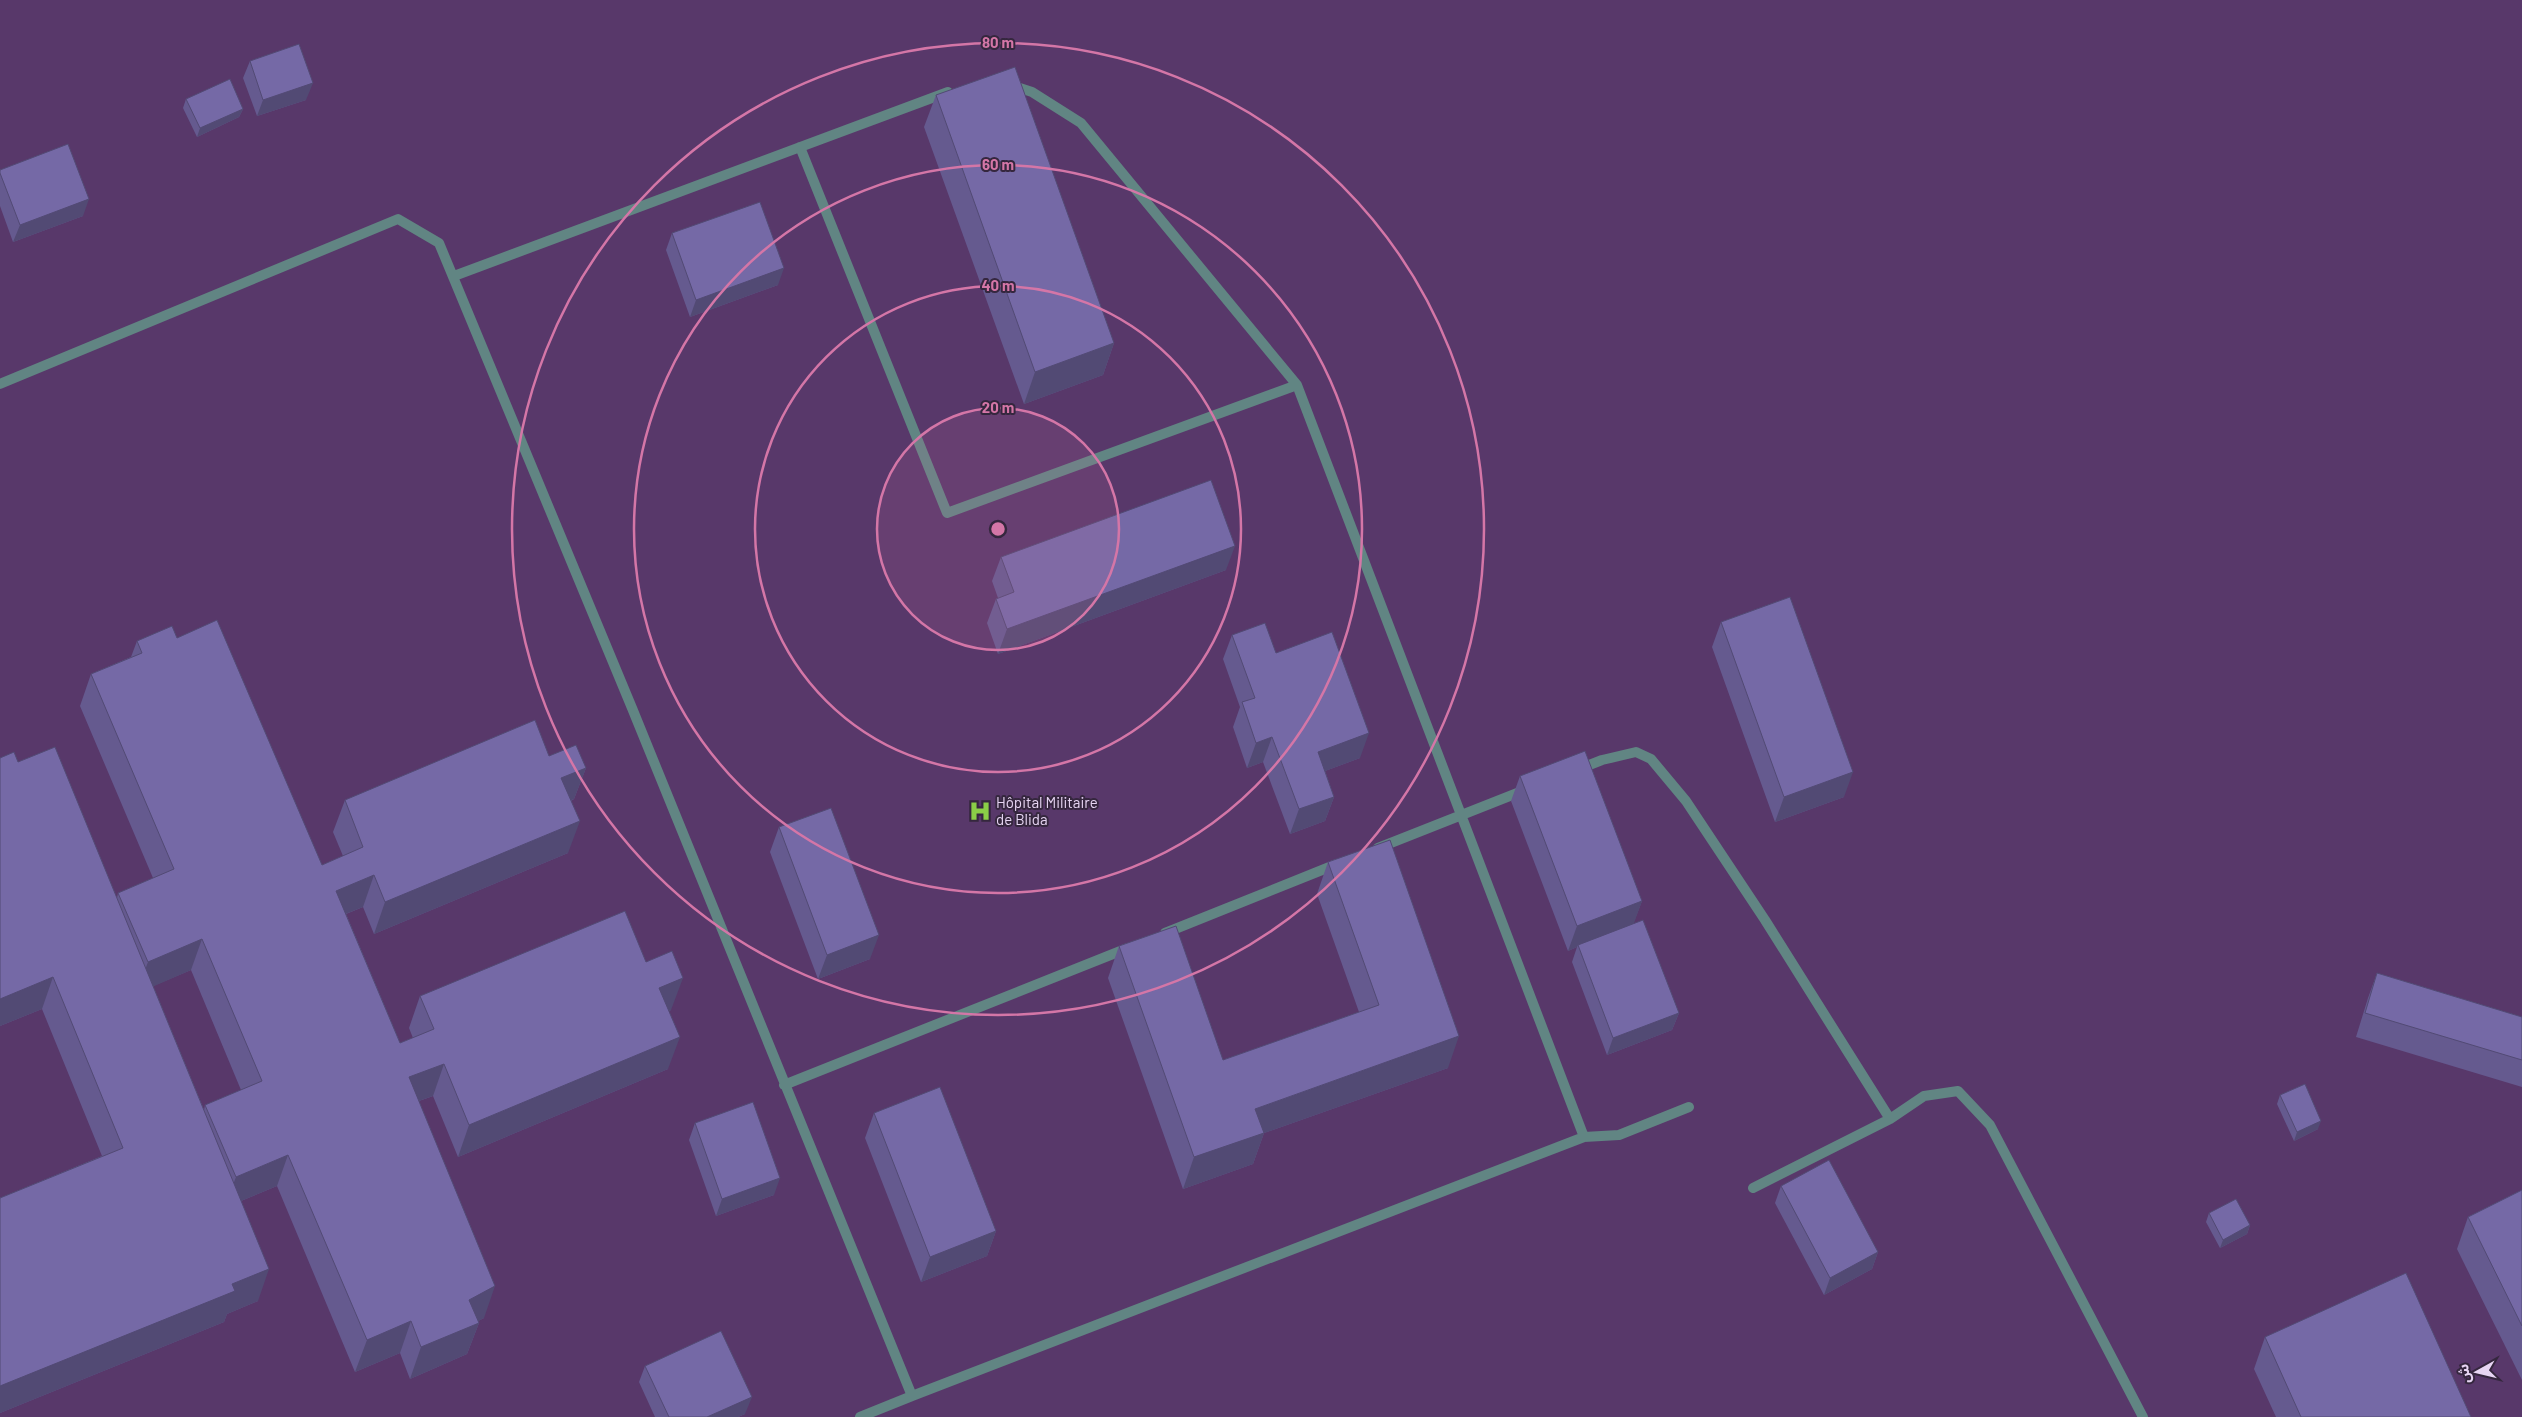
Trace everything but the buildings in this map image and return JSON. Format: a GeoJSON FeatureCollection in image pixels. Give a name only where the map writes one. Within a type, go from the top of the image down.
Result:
{"type":"FeatureCollection","features":[{"type":"Feature","properties":{"kind":"lane"},"geometry":{"type":"LineString","coordinates":[[1005,83],[1032,92],[1081,123],[1297,385],[1584,1137]]}},
{"type":"Feature","properties":{"kind":"lane"},"geometry":{"type":"LineString","coordinates":[[454,276],[958,88]]}},
{"type":"Feature","properties":{"kind":"lane"},"geometry":{"type":"LineString","coordinates":[[800,147],[948,513],[1297,385]]}},
{"type":"Feature","properties":{"kind":"lane"},"geometry":{"type":"LineString","coordinates":[[0,384],[398,219],[439,242],[912,1396]]}},
{"type":"Feature","properties":{"kind":"lane"},"geometry":{"type":"LineString","coordinates":[[1566,774],[1602,760],[1636,752],[1651,759],[1697,817],[1765,920],[1890,1119]]}},
{"type":"Feature","properties":{"kind":"lane"},"geometry":{"type":"LineString","coordinates":[[1367,852],[1539,785]]}},
{"type":"Feature","properties":{"kind":"lane"},"geometry":{"type":"LineString","coordinates":[[1154,937],[1349,860]]}},
{"type":"Feature","properties":{"kind":"lane"},"geometry":{"type":"LineString","coordinates":[[784,1085],[1136,944]]}},
{"type":"Feature","properties":{"kind":"lane"},"geometry":{"type":"LineString","coordinates":[[1753,1188],[1890,1119],[1924,1096],[1958,1091],[1990,1125],[2143,1417]]}},
{"type":"Feature","properties":{"kind":"lane"},"geometry":{"type":"LineString","coordinates":[[860,1417],[1584,1137],[1619,1135],[1689,1108]]}},
{"type":"Feature","properties":{"kind":"place","name":"Hôpital Militaire de Blida"},"geometry":{"type":"Point","coordinates":[980,811]}}]}
